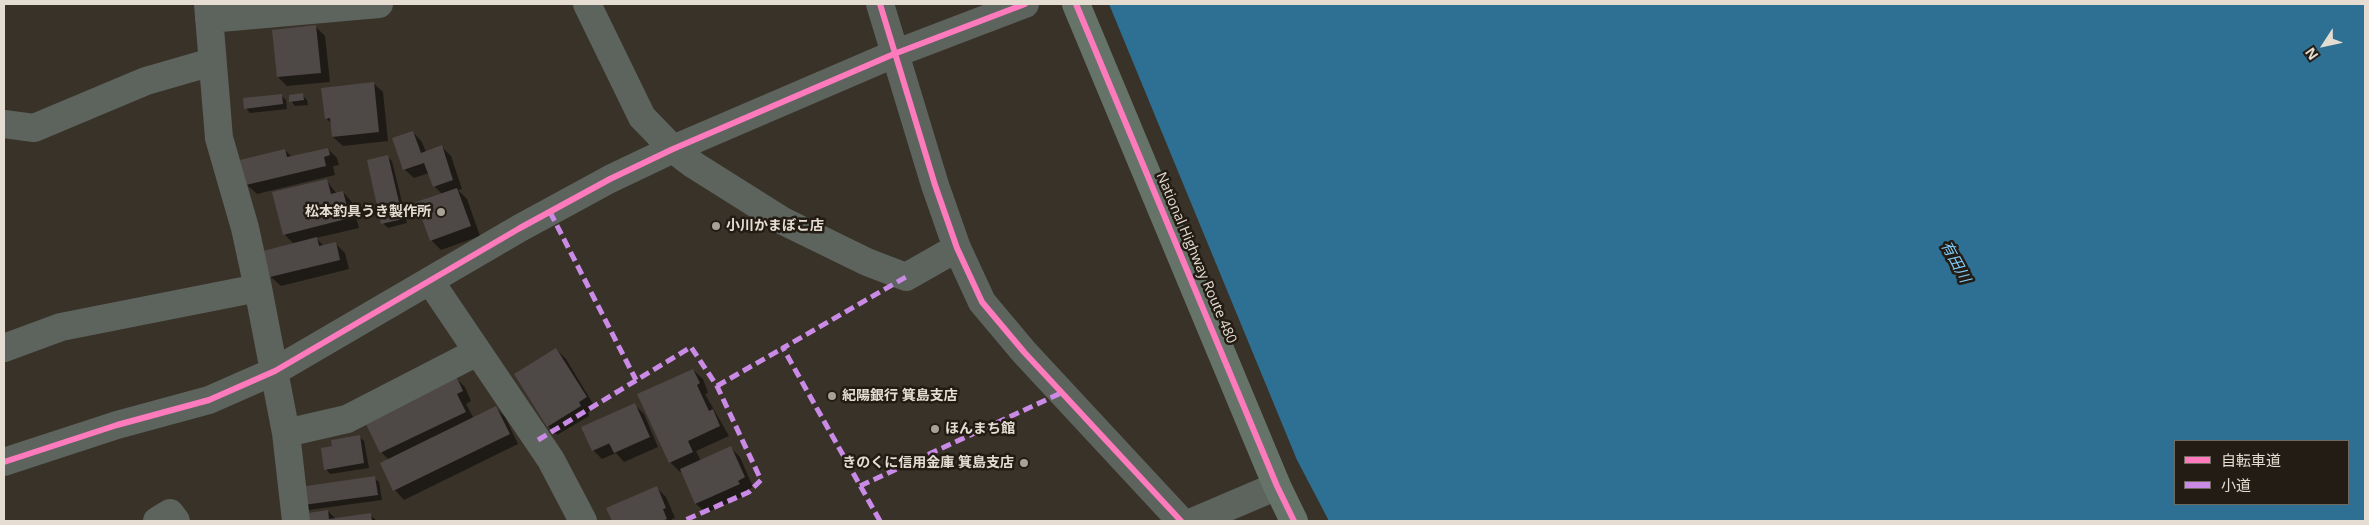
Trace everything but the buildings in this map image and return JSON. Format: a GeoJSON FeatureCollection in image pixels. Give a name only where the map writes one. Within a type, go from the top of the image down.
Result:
{"type":"FeatureCollection","features":[{"type":"Feature","properties":{"kind":"highway","name":"National Highway Route 480"},"geometry":{"type":"LineString","coordinates":[[1076,4],[1277,486],[1294,521]]}},
{"type":"Feature","properties":{"kind":"street"},"geometry":{"type":"LineString","coordinates":[[293,520],[286,433],[275,371],[245,228],[218,138],[208,12],[379,4]]}},
{"type":"Feature","properties":{"kind":"street"},"geometry":{"type":"LineString","coordinates":[[587,4],[642,117],[673,148],[694,164],[784,221],[867,262],[906,277],[957,248]]}},
{"type":"Feature","properties":{"kind":"street"},"geometry":{"type":"LineString","coordinates":[[880,4],[935,185],[957,248],[982,302],[1018,345],[1181,521]]}},
{"type":"Feature","properties":{"kind":"street"},"geometry":{"type":"LineString","coordinates":[[4,462],[117,425],[209,400],[275,371],[610,179],[673,148],[894,54],[1024,4]]}},
{"type":"Feature","properties":{"kind":"street"},"geometry":{"type":"LineString","coordinates":[[4,123],[34,128],[146,81],[212,62]]}},
{"type":"Feature","properties":{"kind":"street"},"geometry":{"type":"LineString","coordinates":[[430,281],[551,460],[583,521]]}},
{"type":"Feature","properties":{"kind":"street"},"geometry":{"type":"LineString","coordinates":[[4,348],[61,327],[258,288]]}},
{"type":"Feature","properties":{"kind":"street"},"geometry":{"type":"LineString","coordinates":[[286,433],[347,419],[477,352]]}},
{"type":"Feature","properties":{"kind":"street"},"geometry":{"type":"LineString","coordinates":[[1195,521],[1277,486]]}},
{"type":"Feature","properties":{"kind":"street"},"geometry":{"type":"LineString","coordinates":[[157,521],[170,513],[176,521]]}},
{"type":"Feature","properties":{"kind":"water","name":"有田川"},"geometry":{"type":"Polygon","coordinates":[[[1109,4],[2365,4],[2365,521],[1329,521],[1297,460],[1109,4]]]}},
{"type":"Feature","properties":{"kind":"marked path"},"geometry":{"type":"LineString","coordinates":[[550,212],[636,380]]}},
{"type":"Feature","properties":{"kind":"marked path"},"geometry":{"type":"LineString","coordinates":[[880,521],[783,348],[906,277]]}},
{"type":"Feature","properties":{"kind":"marked path"},"geometry":{"type":"LineString","coordinates":[[538,440],[691,347],[717,386],[761,480],[749,492],[683,521]]}},
{"type":"Feature","properties":{"kind":"marked path"},"geometry":{"type":"LineString","coordinates":[[717,386],[783,348]]}},
{"type":"Feature","properties":{"kind":"marked path"},"geometry":{"type":"LineString","coordinates":[[860,486],[1061,393]]}},
{"type":"Feature","properties":{"kind":"cycle path"},"geometry":{"type":"LineString","coordinates":[[880,4],[935,185],[957,248],[982,302],[1024,352],[1181,521]]}},
{"type":"Feature","properties":{"kind":"cycle path"},"geometry":{"type":"LineString","coordinates":[[4,462],[117,425],[209,400],[275,371],[520,228],[610,179],[673,149],[894,54],[1025,4]]}},
{"type":"Feature","properties":{"kind":"cycle path"},"geometry":{"type":"LineString","coordinates":[[1076,4],[1277,486],[1294,521]]}},
{"type":"Feature","properties":{"kind":"place","name":"松本釣具うき製作所"},"geometry":{"type":"Point","coordinates":[441,212]}},
{"type":"Feature","properties":{"kind":"place","name":"小川かまぼこ店"},"geometry":{"type":"Point","coordinates":[716,226]}},
{"type":"Feature","properties":{"kind":"place","name":"紀陽銀行 箕島支店"},"geometry":{"type":"Point","coordinates":[832,396]}},
{"type":"Feature","properties":{"kind":"place","name":"ほんまち館"},"geometry":{"type":"Point","coordinates":[935,429]}},
{"type":"Feature","properties":{"kind":"place","name":"きのくに信用金庫 箕島支店"},"geometry":{"type":"Point","coordinates":[1024,463]}}]}
